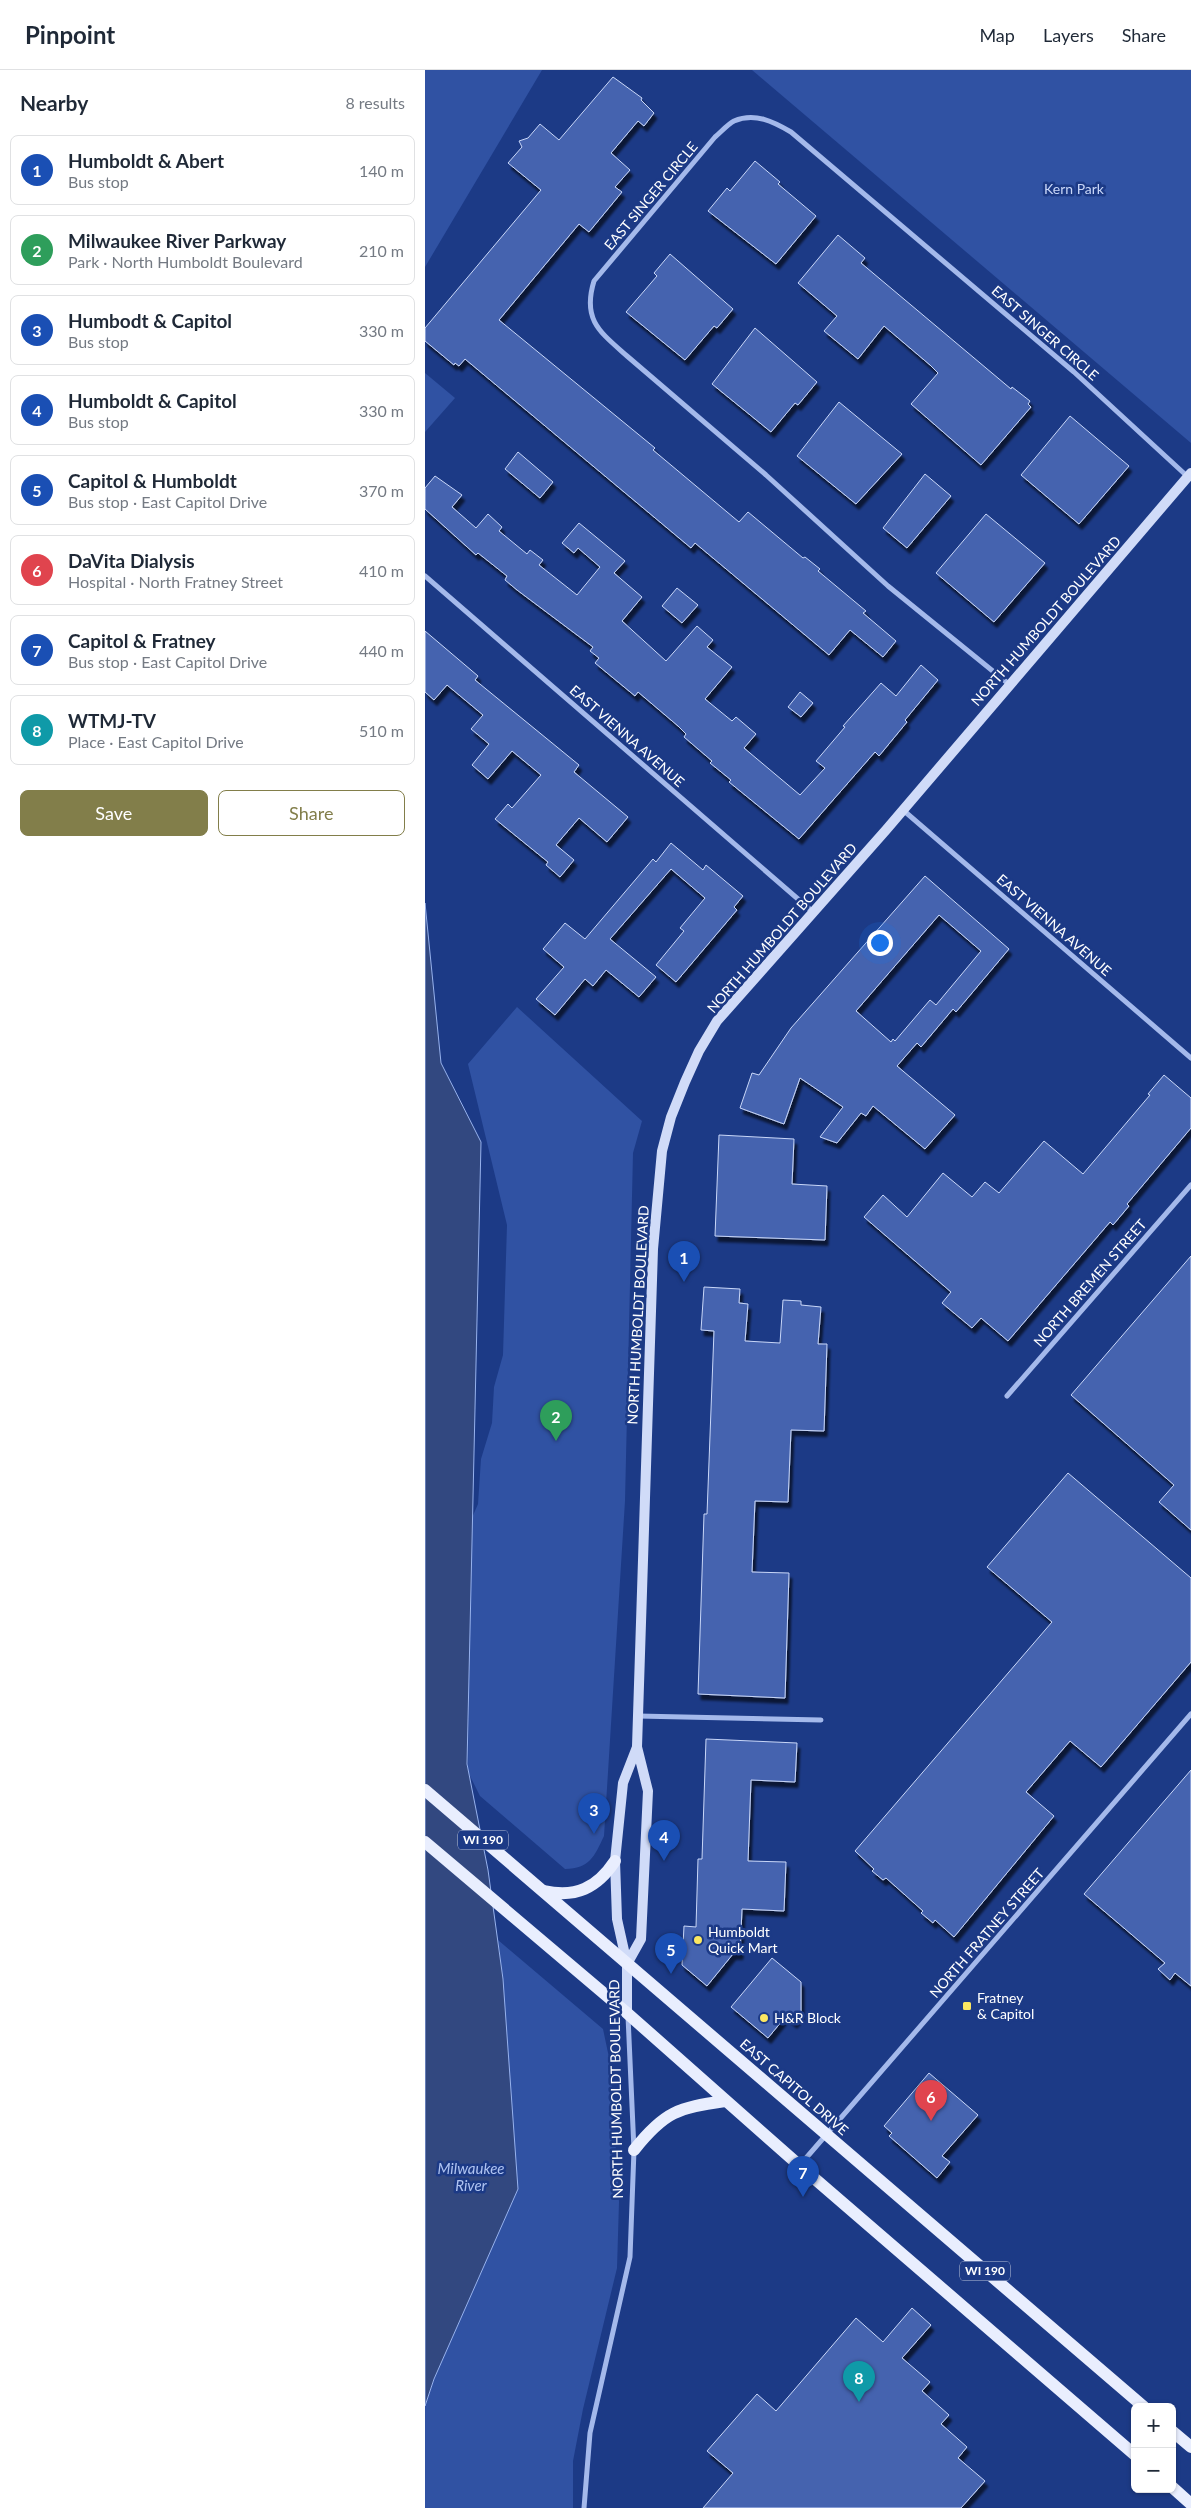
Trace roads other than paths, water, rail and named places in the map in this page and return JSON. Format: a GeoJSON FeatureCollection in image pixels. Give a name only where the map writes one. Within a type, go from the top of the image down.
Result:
{"type":"FeatureCollection","features":[{"type":"Feature","properties":{"kind":"main road","name":"NORTH HUMBOLDT BOULEVARD"},"geometry":{"type":"LineString","coordinates":[[627,1964],[641,1938],[648,1791],[637,1747],[637,1716],[653,1249],[662,1151],[671,1117],[699,1051],[717,1021],[903,810],[1189,475]]}},
{"type":"Feature","properties":{"kind":"main road","name":"NORTH HUMBOLDT BOULEVARD"},"geometry":{"type":"LineString","coordinates":[[627,2013],[627,1964],[617,1919],[615,1861],[623,1783],[637,1747]]}},
{"type":"Feature","properties":{"kind":"main road","name":"EAST CAPITOL DRIVE"},"geometry":{"type":"LineString","coordinates":[[425,1790],[1139,2403]]}},
{"type":"Feature","properties":{"kind":"main road","name":"WI 190"},"geometry":{"type":"LineString","coordinates":[[425,1842],[537,1935],[799,2166],[1131,2452]]}},
{"type":"Feature","properties":{"kind":"main road"},"geometry":{"type":"LineString","coordinates":[[541,1890],[561,1895],[578,1892],[595,1884],[606,1874],[615,1861]]}},
{"type":"Feature","properties":{"kind":"main road"},"geometry":{"type":"LineString","coordinates":[[634,2150],[666,2116],[691,2106],[725,2101]]}},
{"type":"Feature","properties":{"kind":"main road"},"geometry":{"type":"LineString","coordinates":[[1176,2434],[1191,2447]]}},
{"type":"Feature","properties":{"kind":"main road"},"geometry":{"type":"LineString","coordinates":[[1176,2491],[1191,2504]]}},
{"type":"Feature","properties":{"kind":"street","name":"EAST SINGER CIRCLE"},"geometry":{"type":"LineString","coordinates":[[1010,685],[888,586],[766,474],[612,343],[593,322],[590,295],[594,281],[715,137],[734,121],[750,118],[764,118],[791,132],[1074,372],[1189,475]]}},
{"type":"Feature","properties":{"kind":"street","name":"EAST VIENNA AVENUE"},"geometry":{"type":"LineString","coordinates":[[425,576],[814,912]]}},
{"type":"Feature","properties":{"kind":"street","name":"EAST VIENNA AVENUE"},"geometry":{"type":"LineString","coordinates":[[903,810],[1191,1058]]}},
{"type":"Feature","properties":{"kind":"street","name":"NORTH BREMEN STREET"},"geometry":{"type":"LineString","coordinates":[[1007,1396],[1191,1184]]}},
{"type":"Feature","properties":{"kind":"street","name":"NORTH FRATNEY STREET"},"geometry":{"type":"LineString","coordinates":[[799,2166],[1191,1714]]}},
{"type":"Feature","properties":{"kind":"street"},"geometry":{"type":"LineString","coordinates":[[637,1716],[821,1720]]}},
{"type":"Feature","properties":{"kind":"street","name":"NORTH HUMBOLDT BOULEVARD"},"geometry":{"type":"LineString","coordinates":[[584,2508],[590,2433],[630,2257],[634,2150],[627,2013]]}},
{"type":"Feature","properties":{"kind":"water","name":"Milwaukee River"},"geometry":{"type":"Polygon","coordinates":[[[425,903],[441,1063],[481,1142],[467,1764],[488,1870],[503,1979],[518,2189],[434,2379],[425,2406],[425,903]]]}},
{"type":"Feature","properties":{"kind":"place","name":"Humboldt & Abert"},"geometry":{"type":"Point","coordinates":[684,1282]}},
{"type":"Feature","properties":{"kind":"place","name":"Milwaukee River Parkway"},"geometry":{"type":"Point","coordinates":[556,1441]}},
{"type":"Feature","properties":{"kind":"place","name":"Humbodt & Capitol"},"geometry":{"type":"Point","coordinates":[594,1834]}},
{"type":"Feature","properties":{"kind":"place","name":"Humboldt & Capitol"},"geometry":{"type":"Point","coordinates":[664,1861]}},
{"type":"Feature","properties":{"kind":"place","name":"Humboldt Quick Mart"},"geometry":{"type":"Point","coordinates":[698,1940]}},
{"type":"Feature","properties":{"kind":"place","name":"Capitol & Humboldt"},"geometry":{"type":"Point","coordinates":[671,1974]}},
{"type":"Feature","properties":{"kind":"place","name":"Fratney & Capitol"},"geometry":{"type":"Point","coordinates":[967,2006]}},
{"type":"Feature","properties":{"kind":"place","name":"H&R Block"},"geometry":{"type":"Point","coordinates":[764,2018]}},
{"type":"Feature","properties":{"kind":"place","name":"DaVita Dialysis"},"geometry":{"type":"Point","coordinates":[931,2121]}},
{"type":"Feature","properties":{"kind":"place","name":"Capitol & Fratney"},"geometry":{"type":"Point","coordinates":[803,2197]}},
{"type":"Feature","properties":{"kind":"place","name":"WTMJ-TV"},"geometry":{"type":"Point","coordinates":[859,2402]}},
{"type":"Feature","properties":{"kind":"park label","name":"Kern Park"},"geometry":{"type":"Point","coordinates":[1074,189]}}]}
